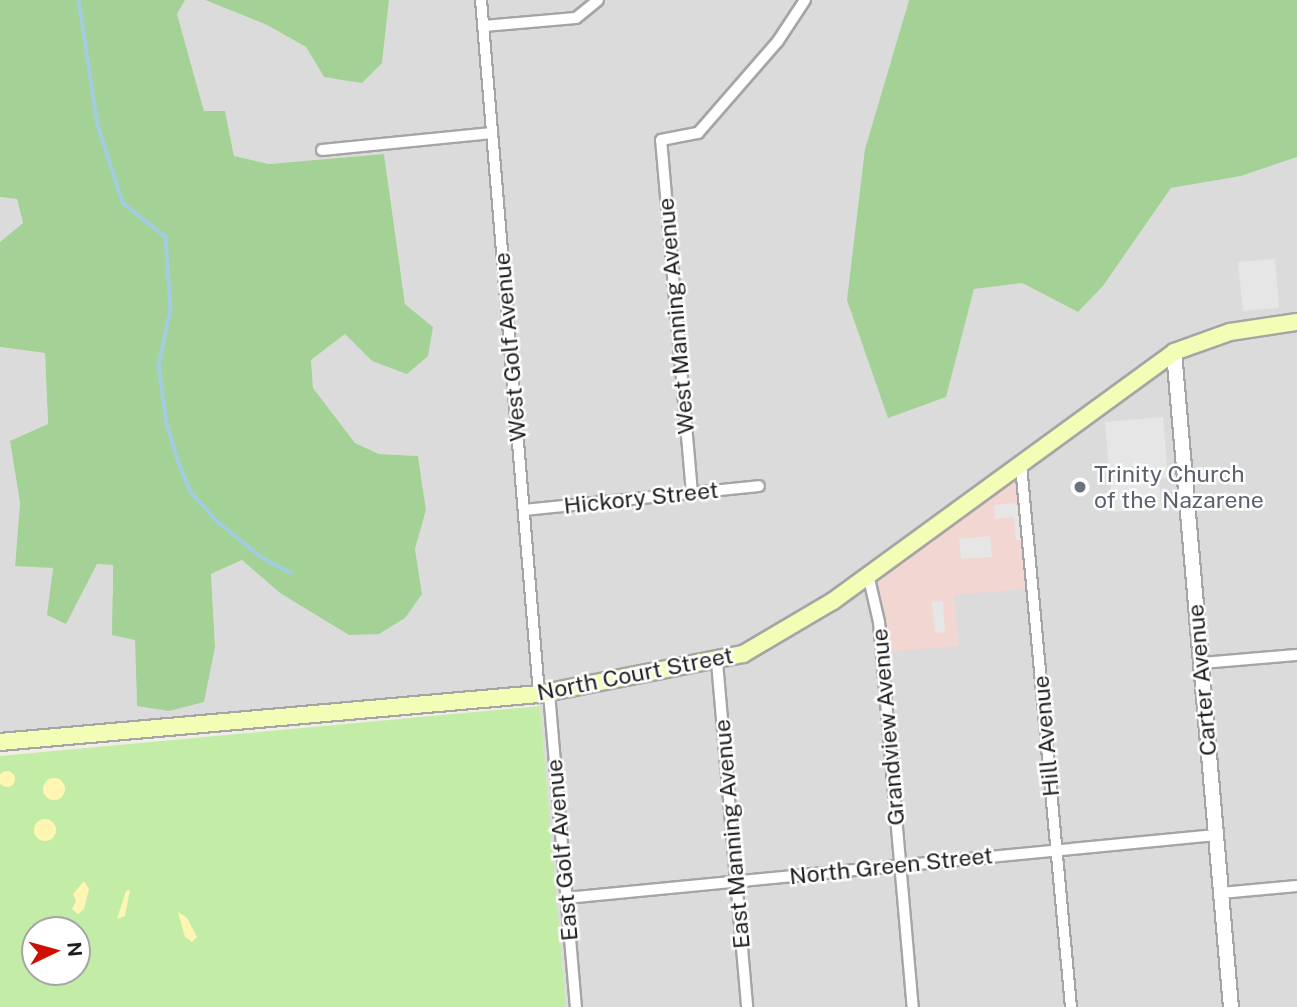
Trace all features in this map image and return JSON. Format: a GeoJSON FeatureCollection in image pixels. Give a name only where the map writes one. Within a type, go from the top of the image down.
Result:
{"type":"FeatureCollection","features":[{"type":"Feature","properties":{"kind":"main road","name":"North Court Street"},"geometry":{"type":"LineString","coordinates":[[0,743],[544,694],[716,662],[778,637],[1174,352],[1230,332],[1297,322]]}},
{"type":"Feature","properties":{"kind":"street","name":"West Golf Avenue"},"geometry":{"type":"LineString","coordinates":[[481,0],[524,510],[544,694]]}},
{"type":"Feature","properties":{"kind":"street"},"geometry":{"type":"LineString","coordinates":[[484,26],[576,18],[598,0]]}},
{"type":"Feature","properties":{"kind":"street","name":"West Manning Avenue"},"geometry":{"type":"LineString","coordinates":[[692,493],[661,139],[698,133],[778,41],[805,0]]}},
{"type":"Feature","properties":{"kind":"street"},"geometry":{"type":"LineString","coordinates":[[322,150],[492,133]]}},
{"type":"Feature","properties":{"kind":"street","name":"Carter Avenue"},"geometry":{"type":"LineString","coordinates":[[1174,352],[1231,1007]]}},
{"type":"Feature","properties":{"kind":"street","name":"Hill Avenue"},"geometry":{"type":"LineString","coordinates":[[1021,464],[1070,1007]]}},
{"type":"Feature","properties":{"kind":"street","name":"Hickory Street"},"geometry":{"type":"LineString","coordinates":[[524,510],[759,486]]}},
{"type":"Feature","properties":{"kind":"street","name":"Grandview Avenue"},"geometry":{"type":"LineString","coordinates":[[868,574],[879,622],[913,1007]]}},
{"type":"Feature","properties":{"kind":"street"},"geometry":{"type":"LineString","coordinates":[[1201,663],[1297,655]]}},
{"type":"Feature","properties":{"kind":"street","name":"East Manning Avenue"},"geometry":{"type":"LineString","coordinates":[[716,662],[747,1007]]}},
{"type":"Feature","properties":{"kind":"street","name":"East Golf Avenue"},"geometry":{"type":"LineString","coordinates":[[544,694],[576,1007]]}},
{"type":"Feature","properties":{"kind":"street","name":"North Green Street"},"geometry":{"type":"LineString","coordinates":[[566,898],[1216,835]]}},
{"type":"Feature","properties":{"kind":"street"},"geometry":{"type":"LineString","coordinates":[[1221,893],[1297,886]]}},
{"type":"Feature","properties":{"kind":"shaded area"},"geometry":{"type":"Polygon","coordinates":[[[185,0],[205,0],[267,25],[306,47],[324,77],[382,63],[389,0],[909,0],[865,149],[946,396],[974,288],[1022,283],[1078,312],[1103,286],[1171,188],[1241,176],[1297,157],[1297,1007],[566,1007],[539,695],[0,742],[0,347],[45,353],[48,425],[10,442],[20,503],[15,565],[53,568],[48,615],[97,564],[113,565],[112,595],[135,640],[137,706],[215,647],[211,574],[242,560],[280,593],[312,611],[422,594],[415,549],[426,510],[418,456],[379,454],[355,443],[313,388],[311,360],[345,334],[372,361],[433,327],[405,304],[384,154],[269,164],[234,156],[225,111],[204,111],[177,14],[185,0]]]}},
{"type":"Feature","properties":{"kind":"shaded area"},"geometry":{"type":"Polygon","coordinates":[[[0,197],[17,199],[23,224],[0,242],[0,197]]]}},
{"type":"Feature","properties":{"kind":"shaded area"},"geometry":{"type":"Polygon","coordinates":[[[1275,259],[1279,308],[1243,311],[1238,262],[1275,259]]]}},
{"type":"Feature","properties":{"kind":"shaded area"},"geometry":{"type":"Polygon","coordinates":[[[1163,417],[1168,478],[1159,479],[1161,508],[1113,512],[1105,422],[1163,417]]]}},
{"type":"Feature","properties":{"kind":"shaded area"},"geometry":{"type":"Polygon","coordinates":[[[1021,465],[1032,588],[954,595],[959,646],[882,652],[868,574],[1021,465]]]}},
{"type":"Feature","properties":{"kind":"shaded area"},"geometry":{"type":"Polygon","coordinates":[[[1019,503],[1022,540],[1016,540],[1014,517],[995,519],[994,505],[1019,503]]]}},
{"type":"Feature","properties":{"kind":"shaded area"},"geometry":{"type":"Polygon","coordinates":[[[990,536],[992,557],[961,559],[959,539],[990,536]]]}},
{"type":"Feature","properties":{"kind":"shaded area"},"geometry":{"type":"Polygon","coordinates":[[[943,601],[945,632],[935,633],[932,602],[943,601]]]}},
{"type":"Feature","properties":{"kind":"green space"},"geometry":{"type":"Polygon","coordinates":[[[0,0],[185,0],[177,14],[204,111],[225,111],[234,156],[269,164],[384,154],[405,304],[433,327],[428,356],[407,374],[372,361],[345,334],[311,360],[313,388],[355,443],[379,454],[418,456],[426,510],[415,549],[422,594],[405,618],[379,634],[349,635],[280,593],[242,560],[211,574],[215,647],[204,702],[169,711],[137,706],[135,640],[112,635],[113,565],[97,564],[66,624],[47,615],[53,568],[15,566],[20,503],[10,441],[48,424],[45,353],[0,347],[0,242],[23,223],[17,199],[0,197],[0,0]]]}},
{"type":"Feature","properties":{"kind":"green space"},"geometry":{"type":"Polygon","coordinates":[[[205,0],[389,0],[382,63],[362,83],[324,77],[306,47],[267,25],[205,0]]]}},
{"type":"Feature","properties":{"kind":"green space"},"geometry":{"type":"Polygon","coordinates":[[[909,0],[1297,0],[1297,157],[1241,176],[1171,188],[1103,286],[1078,312],[1022,283],[974,289],[946,397],[888,418],[847,300],[865,149],[909,0]]]}},
{"type":"Feature","properties":{"kind":"green space"},"geometry":{"type":"Polygon","coordinates":[[[540,706],[566,1007],[0,1007],[0,756],[540,706]]]}},
{"type":"Feature","properties":{"kind":"sand"},"geometry":{"type":"Polygon","coordinates":[[[7,771],[13,773],[13,785],[7,787],[1,785],[-1,779],[1,773],[7,771]]]}},
{"type":"Feature","properties":{"kind":"sand"},"geometry":{"type":"Polygon","coordinates":[[[50,778],[58,778],[65,785],[65,793],[58,800],[50,800],[43,793],[43,785],[50,778]]]}},
{"type":"Feature","properties":{"kind":"sand"},"geometry":{"type":"Polygon","coordinates":[[[41,819],[49,819],[56,826],[56,834],[49,841],[41,841],[34,834],[34,826],[41,819]]]}},
{"type":"Feature","properties":{"kind":"sand"},"geometry":{"type":"Polygon","coordinates":[[[84,881],[89,889],[84,909],[78,914],[72,909],[76,901],[73,894],[84,881]]]}},
{"type":"Feature","properties":{"kind":"sand"},"geometry":{"type":"Polygon","coordinates":[[[130,890],[125,916],[117,919],[126,891],[130,890]]]}},
{"type":"Feature","properties":{"kind":"sand"},"geometry":{"type":"Polygon","coordinates":[[[178,912],[187,918],[197,937],[192,942],[185,937],[178,912]]]}},
{"type":"Feature","properties":{"kind":"waterway"},"geometry":{"type":"LineString","coordinates":[[79,0],[98,125],[123,203],[166,237],[171,310],[159,365],[167,424],[180,466],[191,492],[215,519],[261,557],[291,573]]}},
{"type":"Feature","properties":{"kind":"place","name":"Trinity Church of the Nazarene"},"geometry":{"type":"Point","coordinates":[1080,487]}}]}
